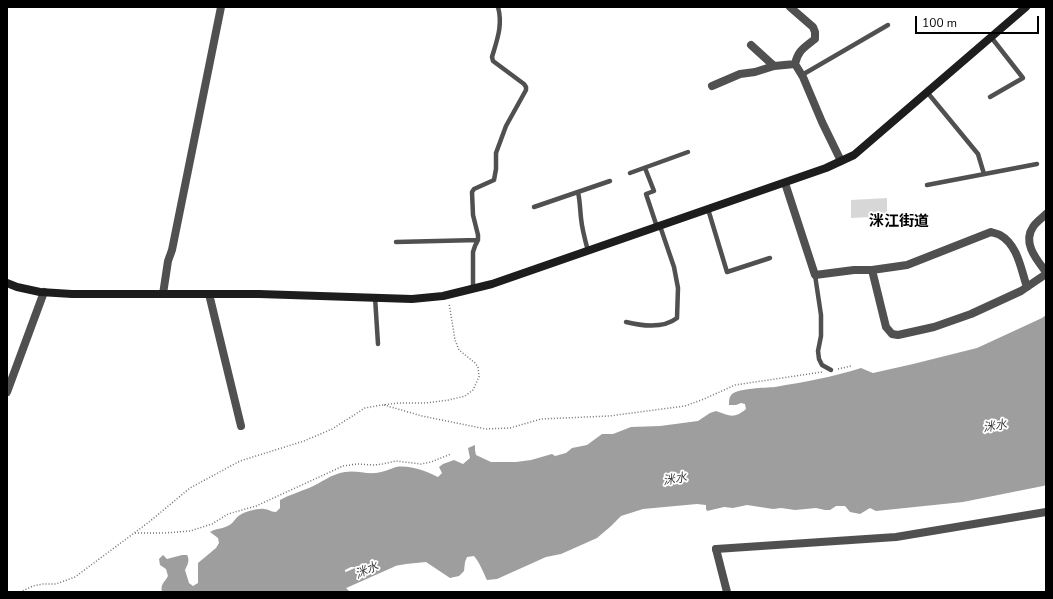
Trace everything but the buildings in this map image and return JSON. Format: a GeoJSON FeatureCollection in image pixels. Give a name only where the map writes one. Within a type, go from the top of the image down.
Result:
{"type":"FeatureCollection","features":[{"type":"Feature","properties":{"kind":"main road"},"geometry":{"type":"LineString","coordinates":[[7,283],[17,288],[72,294],[259,294],[412,299],[448,295],[492,284],[785,183],[826,168],[854,155],[1026,7]]}},
{"type":"Feature","properties":{"kind":"street"},"geometry":{"type":"LineString","coordinates":[[163,294],[168,261],[172,250],[221,7]]}},
{"type":"Feature","properties":{"kind":"street"},"geometry":{"type":"LineString","coordinates":[[790,7],[813,28],[815,32],[815,39],[799,52],[795,64],[802,75],[841,161]]}},
{"type":"Feature","properties":{"kind":"street"},"geometry":{"type":"LineString","coordinates":[[750,45],[774,66]]}},
{"type":"Feature","properties":{"kind":"street"},"geometry":{"type":"LineString","coordinates":[[712,86],[740,74],[755,72],[774,66],[795,64]]}},
{"type":"Feature","properties":{"kind":"street"},"geometry":{"type":"LineString","coordinates":[[785,183],[815,275],[907,265],[991,232],[1001,235],[1015,251],[1027,287]]}},
{"type":"Feature","properties":{"kind":"street"},"geometry":{"type":"LineString","coordinates":[[872,270],[886,327],[892,334],[934,326],[971,314],[1021,291],[1046,273],[1030,248],[1029,241],[1032,227],[1046,214]]}},
{"type":"Feature","properties":{"kind":"street"},"geometry":{"type":"LineString","coordinates":[[7,392],[44,292]]}},
{"type":"Feature","properties":{"kind":"street"},"geometry":{"type":"LineString","coordinates":[[209,294],[241,426]]}},
{"type":"Feature","properties":{"kind":"street"},"geometry":{"type":"LineString","coordinates":[[727,592],[716,549],[896,537],[1046,512]]}},
{"type":"Feature","properties":{"kind":"lane"},"geometry":{"type":"LineString","coordinates":[[473,289],[473,252],[478,240],[478,235],[473,215],[472,192],[474,189],[494,180],[496,170],[496,153],[506,126],[526,90],[524,84],[493,61],[492,57],[501,24],[498,7]]}},
{"type":"Feature","properties":{"kind":"lane"},"geometry":{"type":"LineString","coordinates":[[802,75],[888,25]]}},
{"type":"Feature","properties":{"kind":"lane"},"geometry":{"type":"LineString","coordinates":[[990,97],[1023,78],[991,37]]}},
{"type":"Feature","properties":{"kind":"lane"},"geometry":{"type":"LineString","coordinates":[[926,92],[978,154],[984,174]]}},
{"type":"Feature","properties":{"kind":"lane"},"geometry":{"type":"LineString","coordinates":[[630,173],[688,152]]}},
{"type":"Feature","properties":{"kind":"lane"},"geometry":{"type":"LineString","coordinates":[[927,185],[1037,164]]}},
{"type":"Feature","properties":{"kind":"lane"},"geometry":{"type":"LineString","coordinates":[[626,322],[643,326],[660,325],[672,322],[677,318],[678,288],[674,267],[646,194],[654,191],[645,168]]}},
{"type":"Feature","properties":{"kind":"lane"},"geometry":{"type":"LineString","coordinates":[[534,206],[610,181]]}},
{"type":"Feature","properties":{"kind":"lane"},"geometry":{"type":"LineString","coordinates":[[578,192],[583,230],[588,251]]}},
{"type":"Feature","properties":{"kind":"lane"},"geometry":{"type":"LineString","coordinates":[[708,209],[726,272],[770,258]]}},
{"type":"Feature","properties":{"kind":"lane"},"geometry":{"type":"LineString","coordinates":[[396,242],[478,240]]}},
{"type":"Feature","properties":{"kind":"lane"},"geometry":{"type":"LineString","coordinates":[[815,275],[821,315],[821,336],[818,351],[819,359],[822,365],[831,370]]}},
{"type":"Feature","properties":{"kind":"lane"},"geometry":{"type":"LineString","coordinates":[[375,297],[378,344]]}},
{"type":"Feature","properties":{"kind":"path"},"geometry":{"type":"LineString","coordinates":[[20,592],[33,586],[56,584],[75,577],[135,533],[190,488],[240,461],[304,441],[332,429],[365,408],[398,403],[425,403],[465,396],[473,390],[479,377],[478,367],[458,350],[448,295]]}},
{"type":"Feature","properties":{"kind":"path"},"geometry":{"type":"LineString","coordinates":[[382,405],[422,416],[486,429],[510,428],[541,419],[609,416],[685,406],[735,385],[852,366]]}},
{"type":"Feature","properties":{"kind":"path"},"geometry":{"type":"LineString","coordinates":[[135,533],[190,531],[212,524],[228,514],[256,506],[343,466],[357,464],[374,465],[396,461],[421,464],[431,462],[451,454]]}},
{"type":"Feature","properties":{"kind":"shaded area"},"geometry":{"type":"Polygon","coordinates":[[[887,198],[887,216],[851,218],[851,200],[887,198]]]}},
{"type":"Feature","properties":{"kind":"water"},"geometry":{"type":"Polygon","coordinates":[[[1046,315],[1046,485],[1043,486],[963,502],[876,511],[870,508],[860,514],[850,512],[845,506],[836,506],[830,510],[816,508],[795,510],[781,508],[773,509],[747,505],[733,508],[724,507],[707,511],[706,505],[697,504],[643,509],[621,516],[597,538],[561,554],[546,557],[497,579],[487,580],[474,556],[467,557],[464,571],[459,576],[450,578],[426,562],[383,568],[351,567],[345,570],[346,578],[342,584],[350,592],[162,592],[162,585],[168,576],[166,569],[160,565],[159,559],[163,555],[167,559],[187,555],[188,562],[185,570],[189,583],[193,586],[198,583],[198,563],[216,548],[219,543],[218,538],[210,532],[229,526],[239,516],[248,512],[266,509],[276,512],[280,508],[280,500],[340,473],[353,471],[376,473],[396,467],[407,467],[418,469],[438,477],[442,473],[439,467],[454,460],[463,464],[470,458],[468,448],[475,445],[476,455],[491,462],[516,462],[531,460],[552,454],[555,456],[566,453],[572,448],[587,445],[602,434],[613,434],[631,427],[660,426],[698,421],[716,411],[732,416],[738,414],[746,409],[745,404],[741,403],[729,405],[730,396],[736,392],[808,381],[861,368],[873,373],[977,348],[1046,315]]]}},
{"type":"Feature","properties":{"kind":"waterway","name":"洣水"},"geometry":{"type":"LineString","coordinates":[[319,592],[391,560]]}},
{"type":"Feature","properties":{"kind":"district","name":"洣江街道"},"geometry":{"type":"Point","coordinates":[899,222]}}]}
